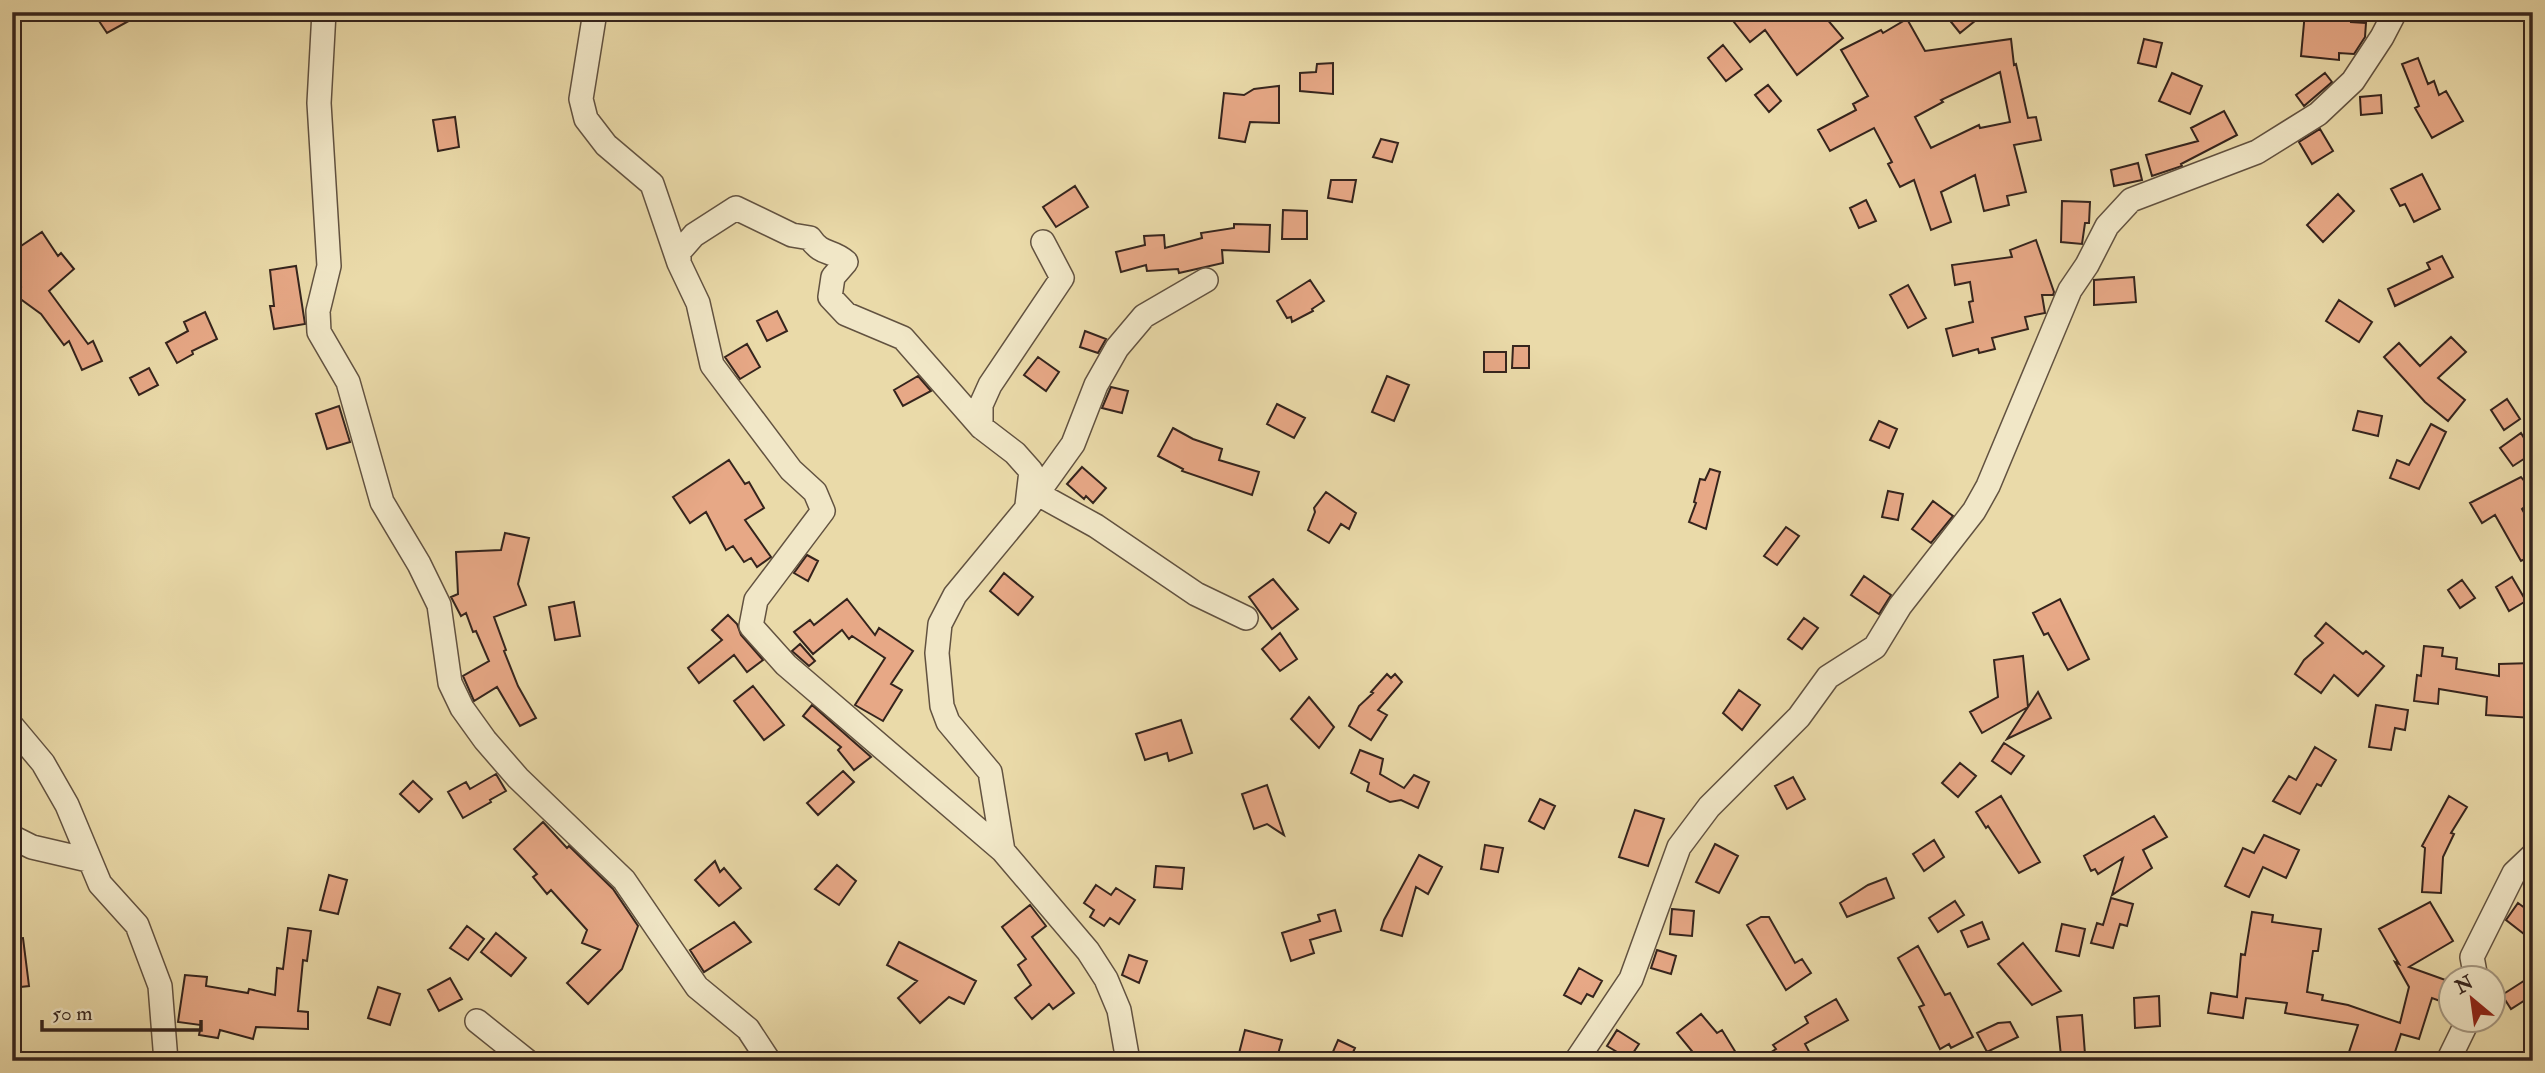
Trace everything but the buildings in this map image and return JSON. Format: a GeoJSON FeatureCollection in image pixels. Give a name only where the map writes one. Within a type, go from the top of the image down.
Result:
{"type":"FeatureCollection","features":[{"type":"Feature","properties":{"kind":"street"},"geometry":{"type":"LineString","coordinates":[[324,12],[319,103],[329,266],[318,311],[319,332],[348,382],[382,502],[419,564],[439,605],[450,683],[462,708],[517,778],[624,880],[697,987],[748,1029],[769,1061]]}},
{"type":"Feature","properties":{"kind":"street"},"geometry":{"type":"LineString","coordinates":[[595,12],[580,99],[586,119],[606,145],[652,184],[679,263],[698,303],[712,365],[791,470],[815,492],[823,511],[756,600],[751,626],[786,666],[1003,851],[1088,951],[1106,979],[1119,1010],[1128,1061]]}},
{"type":"Feature","properties":{"kind":"street"},"geometry":{"type":"LineString","coordinates":[[1576,1061],[1631,979],[1679,847],[1709,807],[1799,717],[1828,677],[1875,647],[1900,606],[1974,511],[1988,486],[2070,290],[2087,265],[2107,226],[2131,200],[2257,152],[2318,114],[2353,81],[2395,12]]}},
{"type":"Feature","properties":{"kind":"street"},"geometry":{"type":"LineString","coordinates":[[679,263],[679,252],[694,235],[736,208],[792,235],[810,238],[818,249],[838,255],[846,262],[833,277],[830,297],[846,314],[903,338],[981,426],[1015,453],[1031,471],[1032,501]]}},
{"type":"Feature","properties":{"kind":"street"},"geometry":{"type":"LineString","coordinates":[[667,225],[681,235],[694,235]]}},
{"type":"Feature","properties":{"kind":"street"},"geometry":{"type":"LineString","coordinates":[[981,426],[981,405],[990,385],[1062,278],[1043,242]]}},
{"type":"Feature","properties":{"kind":"street"},"geometry":{"type":"LineString","coordinates":[[1003,851],[990,772],[948,722],[942,706],[937,653],[940,624],[955,595],[1032,501],[1073,444],[1096,385],[1117,348],[1144,316],[1206,280]]}},
{"type":"Feature","properties":{"kind":"street"},"geometry":{"type":"LineString","coordinates":[[1032,501],[1096,526],[1196,594],[1246,618]]}},
{"type":"Feature","properties":{"kind":"street"},"geometry":{"type":"LineString","coordinates":[[12,726],[43,763],[67,805],[100,884],[137,925],[160,986],[166,1061]]}},
{"type":"Feature","properties":{"kind":"street"},"geometry":{"type":"LineString","coordinates":[[12,837],[32,847],[88,860]]}},
{"type":"Feature","properties":{"kind":"street"},"geometry":{"type":"LineString","coordinates":[[2473,964],[2472,957],[2514,873],[2533,855]]}},
{"type":"Feature","properties":{"kind":"street"},"geometry":{"type":"LineString","coordinates":[[477,1021],[527,1061]]}},
{"type":"Feature","properties":{"kind":"street"},"geometry":{"type":"LineString","coordinates":[[2448,1061],[2461,1034]]}}]}
